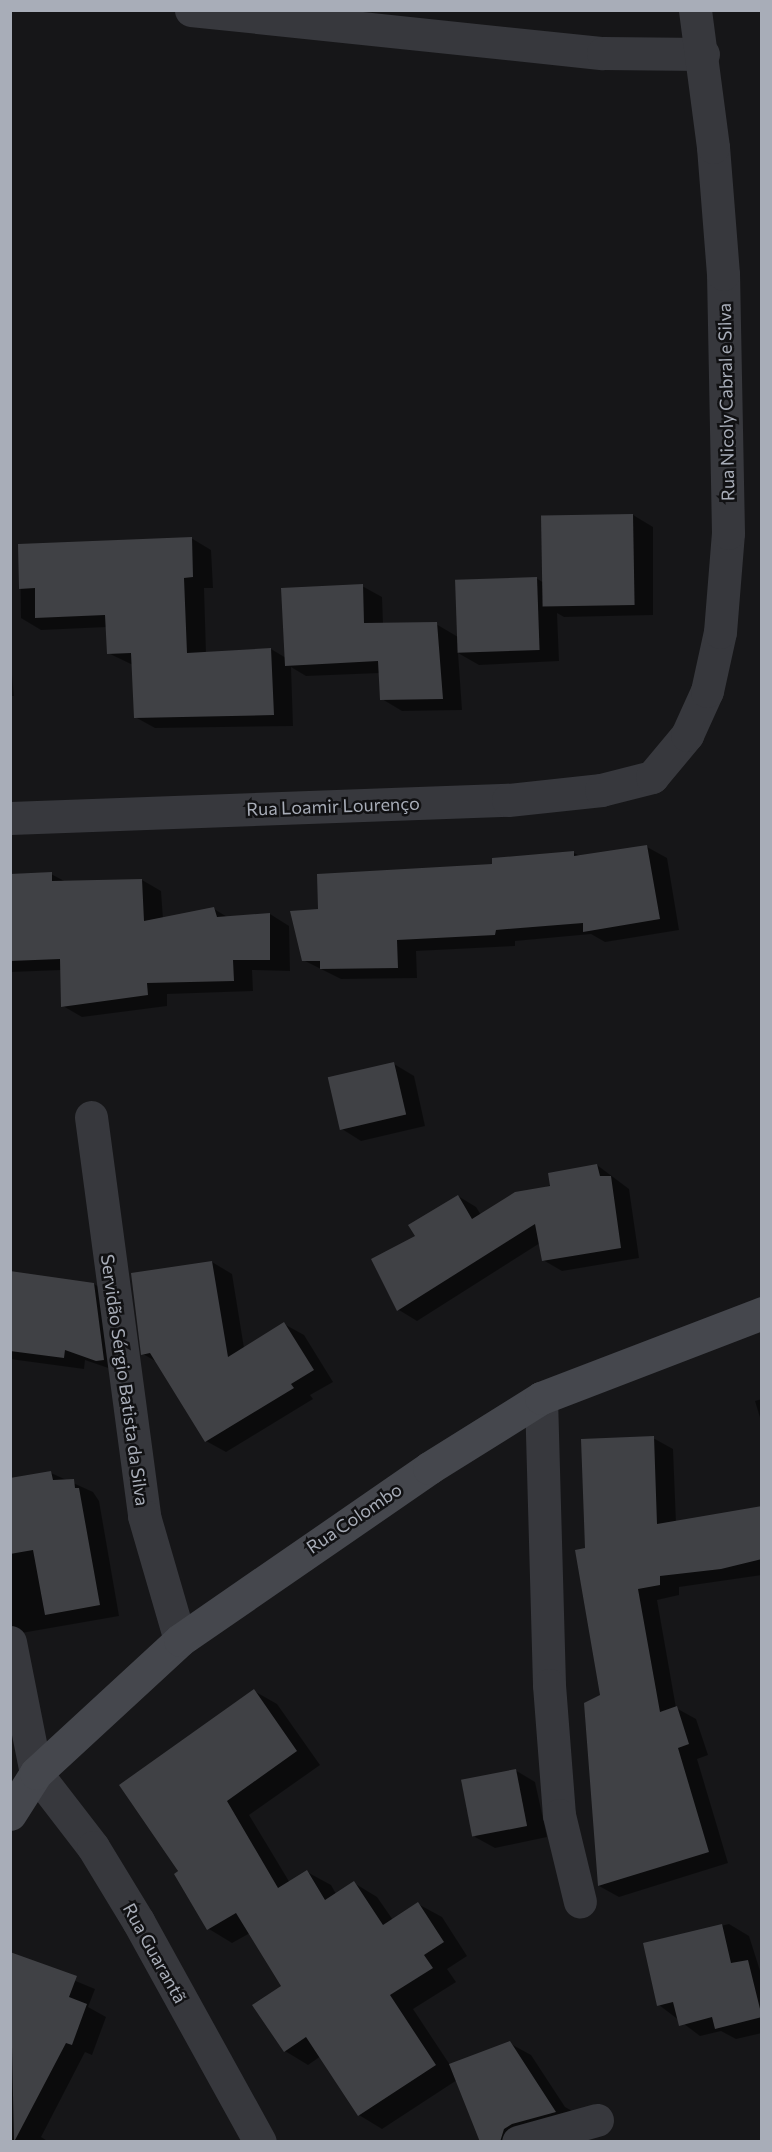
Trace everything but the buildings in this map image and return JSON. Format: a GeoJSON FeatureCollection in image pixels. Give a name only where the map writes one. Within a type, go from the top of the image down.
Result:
{"type":"FeatureCollection","features":[{"type":"Feature","properties":{"kind":"street"},"geometry":{"type":"LineString","coordinates":[[191,10],[603,53],[703,54]]}},
{"type":"Feature","properties":{"kind":"street","name":"Rua Nicoly Cabral e Silva"},"geometry":{"type":"LineString","coordinates":[[652,777],[687,735],[707,691],[720,632],[727,544],[729,420],[723,274],[703,54],[695,10]]}},
{"type":"Feature","properties":{"kind":"street","name":"Rua Loamir Lourenço"},"geometry":{"type":"LineString","coordinates":[[10,818],[508,800],[601,790],[652,777]]}},
{"type":"Feature","properties":{"kind":"street","name":"Servidão Sérgio Batista da Silva"},"geometry":{"type":"LineString","coordinates":[[91,1117],[144,1516],[180,1640]]}},
{"type":"Feature","properties":{"kind":"street","name":"Rua Colombo"},"geometry":{"type":"LineString","coordinates":[[10,1814],[23,1772],[180,1640],[419,1474],[541,1398],[762,1313]]}},
{"type":"Feature","properties":{"kind":"street"},"geometry":{"type":"LineString","coordinates":[[541,1398],[549,1685],[559,1815],[580,1902]]}},
{"type":"Feature","properties":{"kind":"street"},"geometry":{"type":"LineString","coordinates":[[10,1642],[23,1772]]}},
{"type":"Feature","properties":{"kind":"street","name":"Rua Guarantã"},"geometry":{"type":"LineString","coordinates":[[23,1772],[93,1847],[138,1921],[260,2142]]}},
{"type":"Feature","properties":{"kind":"street"},"geometry":{"type":"LineString","coordinates":[[518,2142],[597,2120]]}}]}
